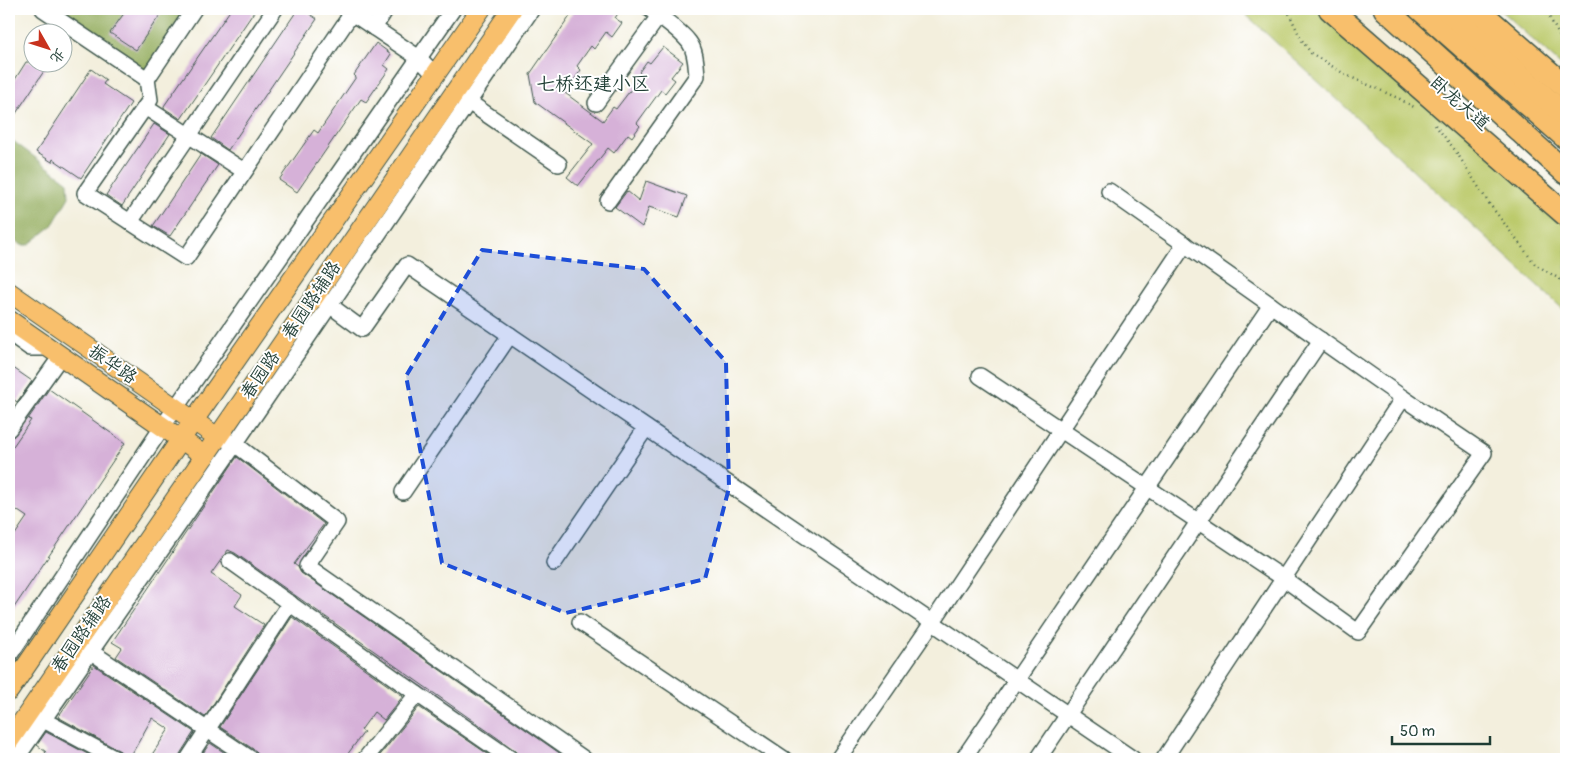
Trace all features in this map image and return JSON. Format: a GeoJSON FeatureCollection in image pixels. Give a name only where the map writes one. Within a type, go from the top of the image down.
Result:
{"type":"FeatureCollection","features":[{"type":"Feature","properties":{"kind":"highway"},"geometry":{"type":"LineString","coordinates":[[1330,9],[1566,215]]}},
{"type":"Feature","properties":{"kind":"highway","name":"卧龙大道"},"geometry":{"type":"LineString","coordinates":[[1353,9],[1566,196]]}},
{"type":"Feature","properties":{"kind":"highway"},"geometry":{"type":"LineString","coordinates":[[1385,9],[1566,173]]}},
{"type":"Feature","properties":{"kind":"highway"},"geometry":{"type":"LineString","coordinates":[[1420,9],[1566,138]]}},
{"type":"Feature","properties":{"kind":"highway"},"geometry":{"type":"LineString","coordinates":[[1446,9],[1566,116]]}},
{"type":"Feature","properties":{"kind":"highway"},"geometry":{"type":"LineString","coordinates":[[1477,9],[1566,87]]}},
{"type":"Feature","properties":{"kind":"main road","name":"春园路"},"geometry":{"type":"LineString","coordinates":[[9,690],[14,671],[182,439],[481,9]]}},
{"type":"Feature","properties":{"kind":"main road","name":"春园路"},"geometry":{"type":"LineString","coordinates":[[9,741],[36,716],[84,647],[160,521],[217,437],[323,300],[462,97],[512,9]]}},
{"type":"Feature","properties":{"kind":"main road","name":"振华路"},"geometry":{"type":"LineString","coordinates":[[9,292],[217,437]]}},
{"type":"Feature","properties":{"kind":"main road","name":"振华路"},"geometry":{"type":"LineString","coordinates":[[9,320],[205,456]]}},
{"type":"Feature","properties":{"kind":"street"},"geometry":{"type":"LineString","coordinates":[[43,9],[147,79]]}},
{"type":"Feature","properties":{"kind":"street"},"geometry":{"type":"LineString","coordinates":[[194,9],[147,79],[150,100],[85,193],[186,258],[349,11],[419,58],[435,75]]}},
{"type":"Feature","properties":{"kind":"street"},"geometry":{"type":"LineString","coordinates":[[130,222],[275,9]]}},
{"type":"Feature","properties":{"kind":"street"},"geometry":{"type":"LineString","coordinates":[[374,28],[386,9]]}},
{"type":"Feature","properties":{"kind":"street"},"geometry":{"type":"LineString","coordinates":[[9,656],[163,426],[453,9]]}},
{"type":"Feature","properties":{"kind":"street"},"geometry":{"type":"LineString","coordinates":[[532,9],[462,97],[559,164]]}},
{"type":"Feature","properties":{"kind":"street"},"geometry":{"type":"LineString","coordinates":[[596,103],[655,12],[690,43],[697,76],[608,201]]}},
{"type":"Feature","properties":{"kind":"street"},"geometry":{"type":"LineString","coordinates":[[145,107],[244,171]]}},
{"type":"Feature","properties":{"kind":"street"},"geometry":{"type":"LineString","coordinates":[[980,376],[1283,578],[1358,632],[1484,452],[1402,398],[1109,191]]}},
{"type":"Feature","properties":{"kind":"street"},"geometry":{"type":"LineString","coordinates":[[838,759],[932,623],[1185,244]]}},
{"type":"Feature","properties":{"kind":"street"},"geometry":{"type":"LineString","coordinates":[[323,300],[362,329],[407,266],[1133,759]]}},
{"type":"Feature","properties":{"kind":"street"},"geometry":{"type":"LineString","coordinates":[[266,278],[284,291]]}},
{"type":"Feature","properties":{"kind":"street"},"geometry":{"type":"LineString","coordinates":[[9,283],[43,307],[63,330]]}},
{"type":"Feature","properties":{"kind":"street","name":"春园路辅路"},"geometry":{"type":"LineString","coordinates":[[84,647],[179,525],[235,444],[323,300]]}},
{"type":"Feature","properties":{"kind":"street"},"geometry":{"type":"LineString","coordinates":[[963,759],[1271,305]]}},
{"type":"Feature","properties":{"kind":"street"},"geometry":{"type":"LineString","coordinates":[[9,334],[30,348],[56,352],[9,429]]}},
{"type":"Feature","properties":{"kind":"street"},"geometry":{"type":"LineString","coordinates":[[403,492],[510,335]]}},
{"type":"Feature","properties":{"kind":"street"},"geometry":{"type":"LineString","coordinates":[[1038,759],[1321,340]]}},
{"type":"Feature","properties":{"kind":"street"},"geometry":{"type":"LineString","coordinates":[[1164,759],[1402,398]]}},
{"type":"Feature","properties":{"kind":"street"},"geometry":{"type":"LineString","coordinates":[[554,563],[646,428]]}},
{"type":"Feature","properties":{"kind":"street"},"geometry":{"type":"LineString","coordinates":[[217,437],[235,444],[337,522],[307,566],[584,759]]}},
{"type":"Feature","properties":{"kind":"street"},"geometry":{"type":"LineString","coordinates":[[160,521],[179,525]]}},
{"type":"Feature","properties":{"kind":"street"},"geometry":{"type":"LineString","coordinates":[[230,561],[511,759]]}},
{"type":"Feature","properties":{"kind":"street"},"geometry":{"type":"LineString","coordinates":[[188,759],[290,603]]}},
{"type":"Feature","properties":{"kind":"street"},"geometry":{"type":"LineString","coordinates":[[580,622],[784,759]]}},
{"type":"Feature","properties":{"kind":"street"},"geometry":{"type":"LineString","coordinates":[[84,647],[251,759]]}},
{"type":"Feature","properties":{"kind":"street"},"geometry":{"type":"LineString","coordinates":[[365,759],[417,694]]}},
{"type":"Feature","properties":{"kind":"street"},"geometry":{"type":"LineString","coordinates":[[16,759],[36,716],[116,759]]}},
{"type":"Feature","properties":{"kind":"path"},"geometry":{"type":"LineString","coordinates":[[1287,9],[1300,39],[1311,53],[1346,76],[1400,99],[1417,109]]}},
{"type":"Feature","properties":{"kind":"path"},"geometry":{"type":"LineString","coordinates":[[1545,9],[1566,48]]}},
{"type":"Feature","properties":{"kind":"path"},"geometry":{"type":"LineString","coordinates":[[1431,121],[1455,150],[1488,202],[1535,264],[1566,283]]}},
{"type":"Feature","properties":{"kind":"highlighted area"},"geometry":{"type":"Polygon","coordinates":[[[482,250],[644,269],[726,362],[729,488],[705,579],[566,613],[442,563],[406,376],[482,250]]]}},
{"type":"Feature","properties":{"kind":"green space"},"geometry":{"type":"Polygon","coordinates":[[[43,9],[195,9],[147,81],[72,29],[72,22],[62,22],[43,9]]]}},
{"type":"Feature","properties":{"kind":"green space"},"geometry":{"type":"Polygon","coordinates":[[[1240,9],[1328,9],[1566,222],[1566,312],[1240,9]]]}},
{"type":"Feature","properties":{"kind":"green space"},"geometry":{"type":"Polygon","coordinates":[[[1499,9],[1566,9],[1566,70],[1499,9]]]}},
{"type":"Feature","properties":{"kind":"green space"},"geometry":{"type":"Polygon","coordinates":[[[9,138],[68,182],[69,197],[52,226],[28,245],[21,245],[9,235],[9,138]]]}},
{"type":"Feature","properties":{"kind":"building"},"geometry":{"type":"Polygon","coordinates":[[[127,9],[164,9],[136,50],[110,33],[127,9]]]}},
{"type":"Feature","properties":{"kind":"building"},"geometry":{"type":"Polygon","coordinates":[[[231,9],[256,9],[181,119],[164,108],[164,106],[231,9]]]}},
{"type":"Feature","properties":{"kind":"building"},"geometry":{"type":"Polygon","coordinates":[[[298,9],[302,9],[317,19],[228,150],[211,138],[298,9]]]}},
{"type":"Feature","properties":{"kind":"building"},"geometry":{"type":"Polygon","coordinates":[[[575,9],[621,9],[615,18],[622,23],[612,37],[606,32],[594,49],[591,46],[577,66],[581,70],[565,93],[603,121],[613,107],[616,109],[642,75],[639,72],[647,61],[650,63],[663,47],[683,62],[671,77],[675,80],[665,93],[661,90],[637,123],[640,126],[632,137],[628,134],[614,153],[608,148],[578,186],[567,177],[593,144],[535,102],[530,74],[575,9]]]}},
{"type":"Feature","properties":{"kind":"building"},"geometry":{"type":"Polygon","coordinates":[[[376,43],[391,54],[384,65],[389,69],[366,102],[361,99],[297,192],[279,180],[314,130],[318,133],[356,77],[354,75],[376,43]]]}},
{"type":"Feature","properties":{"kind":"building"},"geometry":{"type":"Polygon","coordinates":[[[22,68],[22,72],[43,72],[9,124],[9,89],[22,68]]]}},
{"type":"Feature","properties":{"kind":"building"},"geometry":{"type":"Polygon","coordinates":[[[91,69],[106,80],[103,84],[131,103],[81,178],[53,159],[52,162],[36,152],[91,69]]]}},
{"type":"Feature","properties":{"kind":"building"},"geometry":{"type":"Polygon","coordinates":[[[154,124],[170,134],[122,206],[106,195],[154,124]]]}},
{"type":"Feature","properties":{"kind":"building"},"geometry":{"type":"Polygon","coordinates":[[[201,154],[218,165],[170,236],[153,226],[201,154]]]}},
{"type":"Feature","properties":{"kind":"building"},"geometry":{"type":"Polygon","coordinates":[[[646,181],[687,196],[679,217],[649,207],[642,227],[615,207],[627,191],[639,201],[646,181]]]}},
{"type":"Feature","properties":{"kind":"building"},"geometry":{"type":"Polygon","coordinates":[[[9,365],[32,381],[17,402],[9,396],[9,365]]]}},
{"type":"Feature","properties":{"kind":"building"},"geometry":{"type":"Polygon","coordinates":[[[49,389],[125,443],[9,615],[9,536],[12,539],[27,517],[9,505],[9,452],[31,420],[28,419],[49,389]]]}},
{"type":"Feature","properties":{"kind":"building"},"geometry":{"type":"Polygon","coordinates":[[[237,457],[324,524],[294,564],[301,573],[568,759],[520,759],[516,751],[235,553],[228,550],[211,574],[242,595],[235,606],[264,625],[205,717],[116,657],[122,648],[112,642],[237,457]]]}},
{"type":"Feature","properties":{"kind":"building"},"geometry":{"type":"Polygon","coordinates":[[[292,617],[403,696],[384,720],[374,712],[361,730],[364,732],[344,759],[264,759],[256,751],[220,727],[292,617]]]}},
{"type":"Feature","properties":{"kind":"building"},"geometry":{"type":"Polygon","coordinates":[[[94,665],[194,732],[180,754],[179,759],[162,759],[153,753],[169,729],[152,718],[129,759],[125,759],[120,751],[58,717],[94,665]]]}},
{"type":"Feature","properties":{"kind":"building"},"geometry":{"type":"Polygon","coordinates":[[[419,707],[495,759],[377,759],[419,707]]]}},
{"type":"Feature","properties":{"kind":"building"},"geometry":{"type":"Polygon","coordinates":[[[46,732],[97,759],[41,759],[46,752],[37,745],[46,732]]]}},
{"type":"Feature","properties":{"kind":"building"},"geometry":{"type":"Polygon","coordinates":[[[210,743],[234,759],[199,759],[210,743]]]}},
{"type":"Feature","properties":{"kind":"district","name":"七桥还建小区"},"geometry":{"type":"Point","coordinates":[593,83]}}]}
